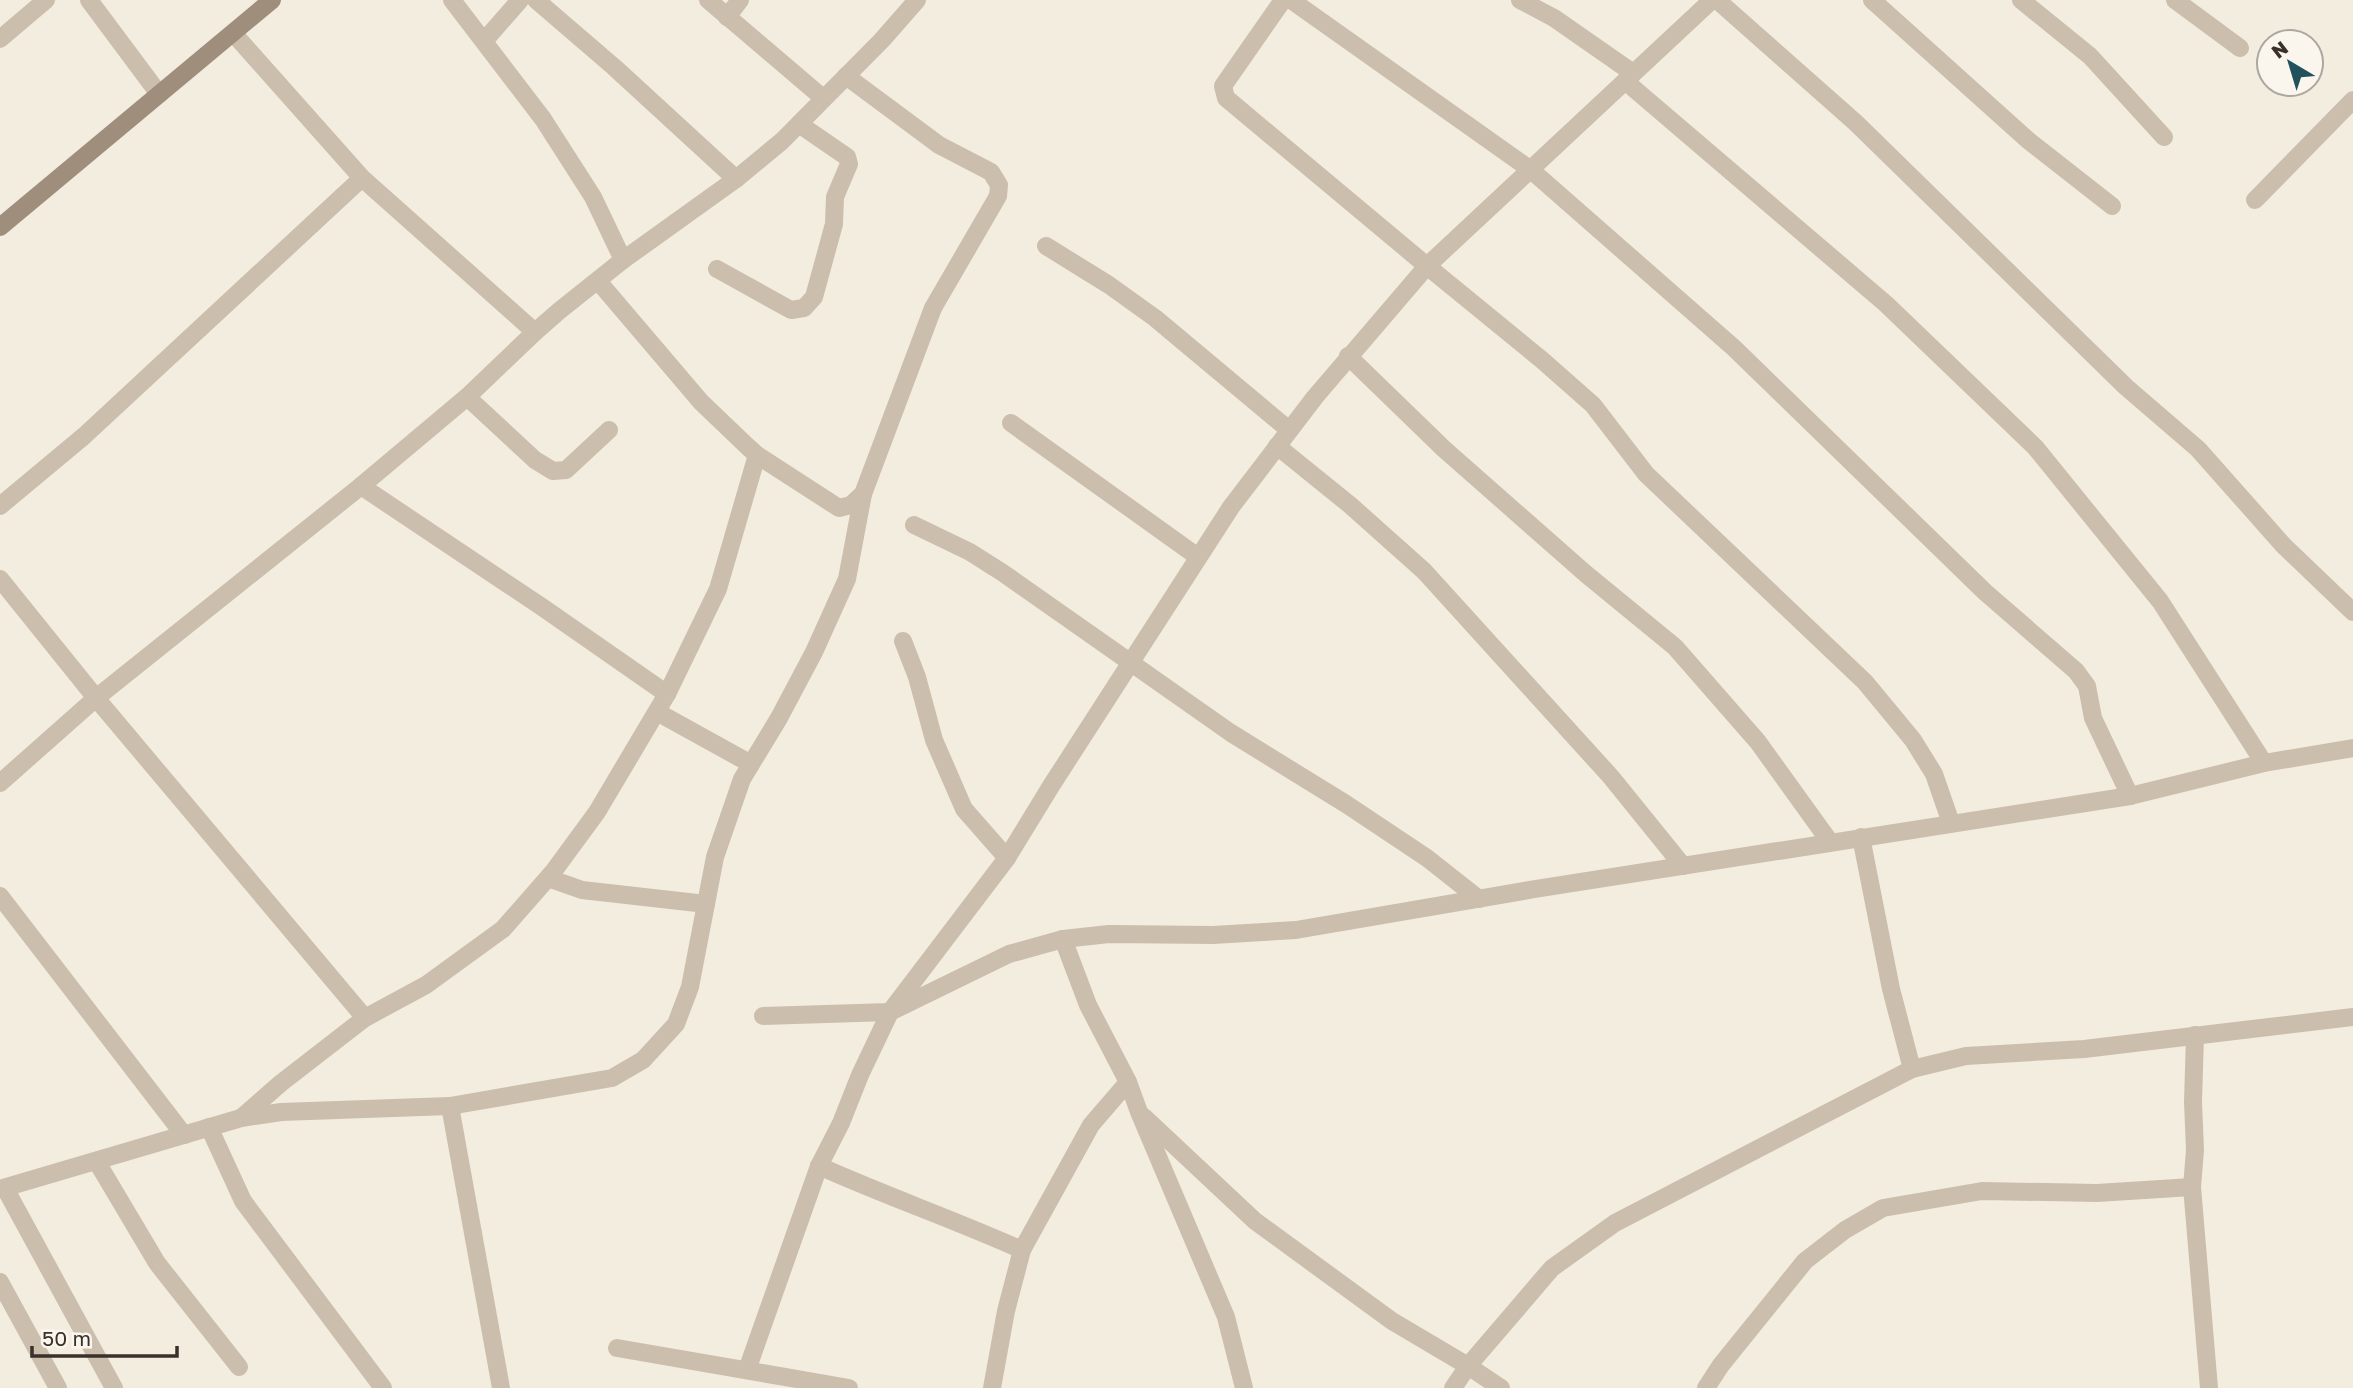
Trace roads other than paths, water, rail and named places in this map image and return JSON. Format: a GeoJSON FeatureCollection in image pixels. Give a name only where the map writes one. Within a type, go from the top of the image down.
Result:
{"type":"FeatureCollection","features":[{"type":"Feature","properties":{"kind":"street"},"geometry":{"type":"LineString","coordinates":[[0,39],[46,0]]}},
{"type":"Feature","properties":{"kind":"street"},"geometry":{"type":"LineString","coordinates":[[89,0],[159,94]]}},
{"type":"Feature","properties":{"kind":"street"},"geometry":{"type":"LineString","coordinates":[[0,227],[272,0]]}},
{"type":"Feature","properties":{"kind":"street"},"geometry":{"type":"LineString","coordinates":[[452,0],[543,118],[586,186],[623,260]]}},
{"type":"Feature","properties":{"kind":"street"},"geometry":{"type":"LineString","coordinates":[[485,40],[520,0]]}},
{"type":"Feature","properties":{"kind":"street"},"geometry":{"type":"LineString","coordinates":[[536,0],[736,179]]}},
{"type":"Feature","properties":{"kind":"street"},"geometry":{"type":"LineString","coordinates":[[708,0],[822,98]]}},
{"type":"Feature","properties":{"kind":"street"},"geometry":{"type":"LineString","coordinates":[[727,17],[740,0]]}},
{"type":"Feature","properties":{"kind":"street"},"geometry":{"type":"LineString","coordinates":[[0,783],[96,698],[361,486],[467,397],[535,331],[623,260],[736,179],[782,142],[917,0]]}},
{"type":"Feature","properties":{"kind":"street"},"geometry":{"type":"LineString","coordinates":[[1283,0],[1223,86],[1226,98],[1593,405],[1646,474],[1865,682],[1913,740],[1934,774],[1951,823]]}},
{"type":"Feature","properties":{"kind":"street"},"geometry":{"type":"LineString","coordinates":[[1292,0],[1531,170],[1734,348],[1985,592],[2076,671],[2087,687],[2093,719],[2130,796]]}},
{"type":"Feature","properties":{"kind":"street"},"geometry":{"type":"LineString","coordinates":[[1520,0],[1554,18],[1629,77],[1886,304],[2035,447],[2160,601],[2264,763]]}},
{"type":"Feature","properties":{"kind":"street"},"geometry":{"type":"LineString","coordinates":[[747,1370],[819,1166],[890,1012],[1007,858],[1231,507],[1348,356],[1427,266],[1714,0],[1856,123],[2126,387],[2197,449],[2284,546],[2353,612]]}},
{"type":"Feature","properties":{"kind":"street"},"geometry":{"type":"LineString","coordinates":[[1872,0],[2029,141],[2112,206]]}},
{"type":"Feature","properties":{"kind":"street"},"geometry":{"type":"LineString","coordinates":[[2021,0],[2090,57],[2165,137]]}},
{"type":"Feature","properties":{"kind":"street"},"geometry":{"type":"LineString","coordinates":[[2175,0],[2240,48]]}},
{"type":"Feature","properties":{"kind":"street"},"geometry":{"type":"LineString","coordinates":[[234,34],[362,178],[535,331]]}},
{"type":"Feature","properties":{"kind":"street"},"geometry":{"type":"LineString","coordinates":[[114,1388],[3,1188],[241,1118],[281,1112],[450,1106],[612,1078],[643,1060],[676,1024],[690,987],[715,857],[743,779],[814,652],[847,579],[863,494],[933,308],[998,195],[999,185],[991,172],[939,145],[846,76]]}},
{"type":"Feature","properties":{"kind":"street"},"geometry":{"type":"LineString","coordinates":[[2255,200],[2353,100]]}},
{"type":"Feature","properties":{"kind":"street"},"geometry":{"type":"LineString","coordinates":[[718,269],[791,310],[804,308],[814,297],[834,224],[835,197],[849,164],[847,157],[799,124]]}},
{"type":"Feature","properties":{"kind":"street"},"geometry":{"type":"LineString","coordinates":[[0,506],[84,436],[362,178]]}},
{"type":"Feature","properties":{"kind":"street"},"geometry":{"type":"LineString","coordinates":[[1046,246],[1109,285],[1155,318],[1289,430]]}},
{"type":"Feature","properties":{"kind":"street"},"geometry":{"type":"LineString","coordinates":[[598,281],[701,402],[757,455],[839,508],[851,505],[863,494]]}},
{"type":"Feature","properties":{"kind":"street"},"geometry":{"type":"LineString","coordinates":[[1348,356],[1453,457],[1586,574],[1675,647],[1758,742],[1830,842]]}},
{"type":"Feature","properties":{"kind":"street"},"geometry":{"type":"LineString","coordinates":[[467,397],[536,460],[553,471],[566,470],[609,430]]}},
{"type":"Feature","properties":{"kind":"street"},"geometry":{"type":"LineString","coordinates":[[1011,424],[1198,557]]}},
{"type":"Feature","properties":{"kind":"street"},"geometry":{"type":"LineString","coordinates":[[1277,446],[1350,505],[1424,571],[1611,777],[1682,866]]}},
{"type":"Feature","properties":{"kind":"street"},"geometry":{"type":"LineString","coordinates":[[241,1118],[281,1083],[365,1018],[426,985],[503,929],[548,877],[597,812],[667,694],[718,589],[757,455]]}},
{"type":"Feature","properties":{"kind":"street"},"geometry":{"type":"LineString","coordinates":[[361,486],[667,694]]}},
{"type":"Feature","properties":{"kind":"street"},"geometry":{"type":"LineString","coordinates":[[914,525],[970,552],[1231,733],[1427,858],[1479,899]]}},
{"type":"Feature","properties":{"kind":"street"},"geometry":{"type":"LineString","coordinates":[[0,579],[96,698],[365,1018]]}},
{"type":"Feature","properties":{"kind":"street"},"geometry":{"type":"LineString","coordinates":[[903,641],[917,677],[934,740],[964,810],[1007,858]]}},
{"type":"Feature","properties":{"kind":"street"},"geometry":{"type":"LineString","coordinates":[[657,712],[751,764]]}},
{"type":"Feature","properties":{"kind":"street"},"geometry":{"type":"LineString","coordinates":[[763,1016],[890,1012],[1009,954],[1063,939],[1109,934],[1213,935],[1296,930],[1861,837],[2130,796],[2264,763],[2353,748]]}},
{"type":"Feature","properties":{"kind":"street"},"geometry":{"type":"LineString","coordinates":[[1861,837],[1891,989],[1912,1069]]}},
{"type":"Feature","properties":{"kind":"street"},"geometry":{"type":"LineString","coordinates":[[548,877],[582,890],[706,904]]}},
{"type":"Feature","properties":{"kind":"street"},"geometry":{"type":"LineString","coordinates":[[0,896],[184,1135]]}},
{"type":"Feature","properties":{"kind":"street"},"geometry":{"type":"LineString","coordinates":[[1063,939],[1088,1005],[1128,1082],[1226,1317],[1244,1388]]}},
{"type":"Feature","properties":{"kind":"street"},"geometry":{"type":"LineString","coordinates":[[1453,1388],[1468,1366],[1552,1268],[1615,1223],[1912,1069],[1966,1056],[2084,1049],[2353,1017]]}},
{"type":"Feature","properties":{"kind":"street"},"geometry":{"type":"LineString","coordinates":[[2195,1035],[2195,1150],[2192,1188],[2208,1388]]}},
{"type":"Feature","properties":{"kind":"street"},"geometry":{"type":"LineString","coordinates":[[992,1388],[1006,1311],[1023,1250],[1091,1125],[1128,1082]]}},
{"type":"Feature","properties":{"kind":"street"},"geometry":{"type":"LineString","coordinates":[[450,1106],[500,1388]]}},
{"type":"Feature","properties":{"kind":"street"},"geometry":{"type":"LineString","coordinates":[[1139,1112],[1255,1221],[1392,1321],[1501,1388]]}},
{"type":"Feature","properties":{"kind":"street"},"geometry":{"type":"LineString","coordinates":[[209,1127],[243,1201],[383,1388]]}},
{"type":"Feature","properties":{"kind":"street"},"geometry":{"type":"LineString","coordinates":[[97,1162],[157,1263],[239,1367]]}},
{"type":"Feature","properties":{"kind":"street"},"geometry":{"type":"LineString","coordinates":[[819,1166],[1023,1250]]}},
{"type":"Feature","properties":{"kind":"street"},"geometry":{"type":"LineString","coordinates":[[1706,1388],[1721,1365],[1805,1261],[1844,1230],[1883,1208],[1982,1191],[2097,1193],[2192,1188]]}},
{"type":"Feature","properties":{"kind":"street"},"geometry":{"type":"LineString","coordinates":[[0,1282],[58,1388]]}},
{"type":"Feature","properties":{"kind":"street"},"geometry":{"type":"LineString","coordinates":[[617,1348],[849,1388]]}}]}
